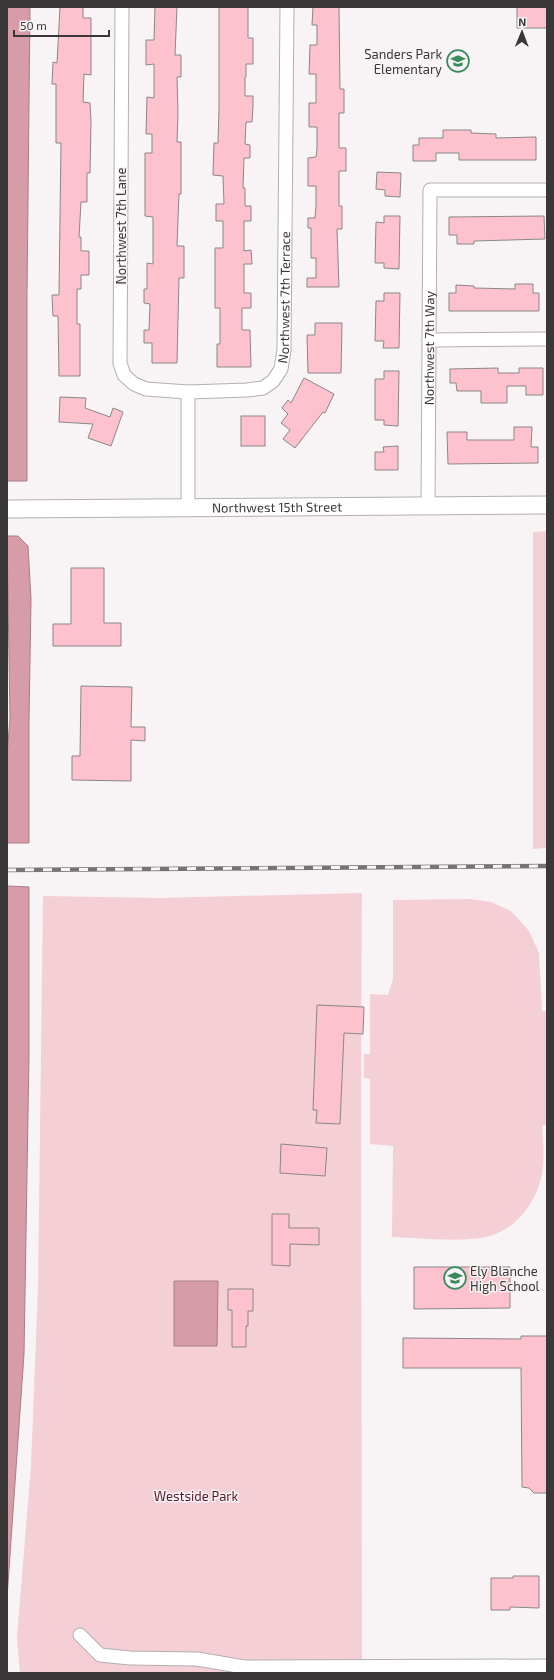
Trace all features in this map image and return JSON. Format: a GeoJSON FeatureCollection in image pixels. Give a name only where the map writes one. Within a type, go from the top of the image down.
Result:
{"type":"FeatureCollection","features":[{"type":"Feature","properties":{"kind":"street","name":"Northwest 7th Lane"},"geometry":{"type":"LineString","coordinates":[[122,7],[120,363],[124,375],[134,384],[146,389],[188,392]]}},
{"type":"Feature","properties":{"kind":"street","name":"Northwest 7th Terrace"},"geometry":{"type":"LineString","coordinates":[[188,392],[263,388],[273,381],[281,369],[284,350],[287,7]]}},
{"type":"Feature","properties":{"kind":"street","name":"Northwest 7th Way"},"geometry":{"type":"LineString","coordinates":[[428,506],[430,190],[547,190]]}},
{"type":"Feature","properties":{"kind":"street"},"geometry":{"type":"LineString","coordinates":[[429,340],[547,339]]}},
{"type":"Feature","properties":{"kind":"street"},"geometry":{"type":"LineString","coordinates":[[188,392],[188,508]]}},
{"type":"Feature","properties":{"kind":"street","name":"Northwest 15th Street"},"geometry":{"type":"LineString","coordinates":[[7,509],[547,505]]}},
{"type":"Feature","properties":{"kind":"street"},"geometry":{"type":"LineString","coordinates":[[80,1635],[100,1655],[130,1658],[197,1659],[244,1670],[463,1670],[547,1666]]}},
{"type":"Feature","properties":{"kind":"green space"},"geometry":{"type":"Polygon","coordinates":[[[547,531],[547,848],[533,849],[533,532],[547,531]]]}},
{"type":"Feature","properties":{"kind":"green space","name":"Westside Park"},"geometry":{"type":"Polygon","coordinates":[[[362,893],[362,1663],[239,1663],[238,1673],[20,1673],[17,1637],[31,1466],[38,1288],[43,896],[159,898],[362,893]]]}},
{"type":"Feature","properties":{"kind":"green space"},"geometry":{"type":"Polygon","coordinates":[[[470,899],[491,902],[511,911],[529,931],[539,953],[542,1011],[547,1011],[547,1125],[542,1125],[544,1156],[542,1174],[531,1204],[518,1220],[500,1232],[490,1236],[468,1239],[442,1240],[392,1237],[393,1146],[370,1144],[370,1079],[364,1078],[364,1054],[370,1054],[370,994],[388,995],[393,979],[393,900],[470,899]]]}},
{"type":"Feature","properties":{"kind":"shaded area"},"geometry":{"type":"Polygon","coordinates":[[[7,7],[30,7],[27,481],[7,481],[7,7]]]}},
{"type":"Feature","properties":{"kind":"shaded area"},"geometry":{"type":"Polygon","coordinates":[[[7,536],[18,536],[28,546],[31,599],[29,843],[7,843],[7,754],[10,719],[7,536]]]}},
{"type":"Feature","properties":{"kind":"shaded area"},"geometry":{"type":"Polygon","coordinates":[[[7,886],[29,887],[29,1054],[24,1354],[7,1598],[7,886]]]}},
{"type":"Feature","properties":{"kind":"shaded area"},"geometry":{"type":"Polygon","coordinates":[[[174,1281],[218,1281],[217,1346],[174,1346],[174,1281]]]}},
{"type":"Feature","properties":{"kind":"building"},"geometry":{"type":"Polygon","coordinates":[[[60,7],[83,7],[83,18],[91,18],[91,75],[84,74],[83,102],[90,103],[90,173],[87,173],[87,202],[81,202],[79,237],[81,237],[81,251],[89,251],[89,275],[81,275],[81,289],[77,289],[77,324],[80,324],[80,376],[59,376],[58,316],[53,316],[52,295],[59,295],[61,143],[56,143],[56,84],[52,84],[53,62],[57,63],[60,7]]]}},
{"type":"Feature","properties":{"kind":"building"},"geometry":{"type":"Polygon","coordinates":[[[155,7],[177,7],[175,55],[181,55],[181,77],[177,77],[177,142],[181,142],[181,194],[179,194],[177,246],[184,246],[184,278],[179,278],[177,363],[152,363],[152,343],[144,343],[144,330],[149,330],[150,304],[144,303],[144,289],[147,289],[147,263],[153,264],[153,217],[145,216],[145,153],[152,153],[152,134],[146,134],[147,97],[154,98],[154,64],[146,65],[146,40],[154,40],[155,7]]]}},
{"type":"Feature","properties":{"kind":"building"},"geometry":{"type":"Polygon","coordinates":[[[219,7],[248,7],[248,38],[253,38],[253,64],[246,64],[245,77],[245,96],[253,96],[253,106],[252,122],[246,122],[245,144],[250,145],[250,158],[244,158],[243,188],[245,188],[245,206],[251,206],[251,221],[244,221],[244,251],[251,250],[252,264],[244,264],[244,293],[251,293],[251,308],[242,308],[242,330],[250,330],[251,367],[217,367],[217,344],[220,344],[220,308],[215,308],[215,248],[223,248],[223,221],[216,221],[216,204],[224,204],[223,176],[213,175],[214,143],[218,143],[219,7]]]}},
{"type":"Feature","properties":{"kind":"building"},"geometry":{"type":"Polygon","coordinates":[[[313,7],[339,7],[340,89],[344,89],[344,113],[339,113],[339,148],[346,148],[346,171],[339,171],[339,206],[342,206],[342,229],[337,229],[339,287],[307,287],[307,278],[316,278],[316,258],[311,258],[311,228],[308,228],[308,218],[315,218],[316,206],[316,186],[308,186],[308,158],[316,157],[317,148],[317,127],[309,127],[309,103],[316,103],[316,74],[309,74],[310,45],[317,45],[317,25],[312,25],[313,7]]]}},
{"type":"Feature","properties":{"kind":"building"},"geometry":{"type":"Polygon","coordinates":[[[517,7],[547,7],[547,28],[517,28],[517,7]]]}},
{"type":"Feature","properties":{"kind":"building"},"geometry":{"type":"Polygon","coordinates":[[[443,130],[471,130],[471,133],[496,134],[496,138],[536,137],[536,160],[459,160],[459,153],[436,153],[436,161],[413,161],[413,145],[419,145],[419,138],[443,138],[443,130]]]}},
{"type":"Feature","properties":{"kind":"building"},"geometry":{"type":"Polygon","coordinates":[[[377,172],[401,173],[400,197],[385,196],[385,190],[376,189],[377,172]]]}},
{"type":"Feature","properties":{"kind":"building"},"geometry":{"type":"Polygon","coordinates":[[[384,216],[400,216],[399,269],[384,268],[384,263],[375,263],[376,222],[384,223],[384,216]]]}},
{"type":"Feature","properties":{"kind":"building"},"geometry":{"type":"Polygon","coordinates":[[[544,216],[545,239],[474,241],[474,244],[457,244],[457,235],[449,235],[449,217],[544,216]]]}},
{"type":"Feature","properties":{"kind":"building"},"geometry":{"type":"Polygon","coordinates":[[[515,284],[533,284],[533,293],[539,293],[539,311],[449,311],[449,293],[456,293],[456,285],[474,286],[474,288],[515,289],[515,284]]]}},
{"type":"Feature","properties":{"kind":"building"},"geometry":{"type":"Polygon","coordinates":[[[384,293],[400,293],[399,348],[383,348],[384,341],[375,341],[376,301],[384,301],[384,293]]]}},
{"type":"Feature","properties":{"kind":"building"},"geometry":{"type":"Polygon","coordinates":[[[315,323],[342,323],[341,373],[308,373],[307,335],[315,335],[315,323]]]}},
{"type":"Feature","properties":{"kind":"building"},"geometry":{"type":"Polygon","coordinates":[[[498,368],[498,373],[519,373],[519,368],[543,368],[543,395],[526,395],[526,386],[507,386],[507,403],[481,403],[481,391],[457,391],[456,383],[450,383],[450,369],[498,368]]]}},
{"type":"Feature","properties":{"kind":"building"},"geometry":{"type":"Polygon","coordinates":[[[384,371],[399,371],[398,426],[384,425],[384,420],[375,420],[375,379],[384,379],[384,371]]]}},
{"type":"Feature","properties":{"kind":"building"},"geometry":{"type":"Polygon","coordinates":[[[304,378],[334,394],[325,413],[323,412],[295,448],[283,439],[290,430],[281,423],[288,414],[282,408],[288,400],[291,403],[304,378]]]}},
{"type":"Feature","properties":{"kind":"building"},"geometry":{"type":"Polygon","coordinates":[[[60,397],[86,398],[85,408],[110,417],[113,408],[123,412],[111,446],[88,438],[93,424],[59,422],[60,397]]]}},
{"type":"Feature","properties":{"kind":"building"},"geometry":{"type":"Polygon","coordinates":[[[241,416],[265,416],[265,446],[241,446],[241,416]]]}},
{"type":"Feature","properties":{"kind":"building"},"geometry":{"type":"Polygon","coordinates":[[[514,427],[532,427],[531,447],[538,447],[538,463],[448,464],[447,432],[467,432],[467,440],[514,440],[514,427]]]}},
{"type":"Feature","properties":{"kind":"building"},"geometry":{"type":"Polygon","coordinates":[[[398,446],[398,470],[375,470],[375,452],[384,452],[383,447],[398,446]]]}},
{"type":"Feature","properties":{"kind":"building"},"geometry":{"type":"Polygon","coordinates":[[[71,568],[104,568],[104,623],[121,623],[121,646],[53,646],[53,624],[71,624],[71,568]]]}},
{"type":"Feature","properties":{"kind":"building"},"geometry":{"type":"Polygon","coordinates":[[[81,686],[132,687],[131,727],[145,727],[145,741],[131,740],[131,781],[72,780],[72,756],[80,756],[81,686]]]}},
{"type":"Feature","properties":{"kind":"building"},"geometry":{"type":"Polygon","coordinates":[[[317,1005],[364,1007],[363,1034],[344,1033],[340,1124],[316,1123],[317,1110],[313,1110],[317,1005]]]}},
{"type":"Feature","properties":{"kind":"building"},"geometry":{"type":"Polygon","coordinates":[[[281,1144],[327,1148],[325,1176],[280,1173],[281,1144]]]}},
{"type":"Feature","properties":{"kind":"building"},"geometry":{"type":"Polygon","coordinates":[[[272,1214],[289,1214],[289,1228],[319,1228],[319,1245],[290,1244],[290,1266],[272,1265],[272,1214]]]}},
{"type":"Feature","properties":{"kind":"building"},"geometry":{"type":"Polygon","coordinates":[[[414,1267],[510,1267],[510,1308],[414,1309],[414,1267]]]}},
{"type":"Feature","properties":{"kind":"building"},"geometry":{"type":"Polygon","coordinates":[[[228,1289],[253,1289],[253,1311],[248,1311],[246,1347],[232,1347],[232,1310],[228,1310],[228,1289]]]}},
{"type":"Feature","properties":{"kind":"building"},"geometry":{"type":"Polygon","coordinates":[[[521,1336],[547,1336],[547,1493],[534,1493],[529,1488],[522,1487],[521,1368],[403,1368],[403,1338],[521,1339],[521,1336]]]}},
{"type":"Feature","properties":{"kind":"building"},"geometry":{"type":"Polygon","coordinates":[[[513,1576],[539,1576],[539,1608],[510,1607],[510,1610],[491,1610],[491,1578],[513,1578],[513,1576]]]}},
{"type":"Feature","properties":{"kind":"railway"},"geometry":{"type":"LineString","coordinates":[[7,870],[547,866]]}},
{"type":"Feature","properties":{"kind":"place","name":"Sanders Park Elementary"},"geometry":{"type":"Point","coordinates":[458,61]}},
{"type":"Feature","properties":{"kind":"place","name":"Ely Blanche High School"},"geometry":{"type":"Point","coordinates":[455,1278]}}]}
